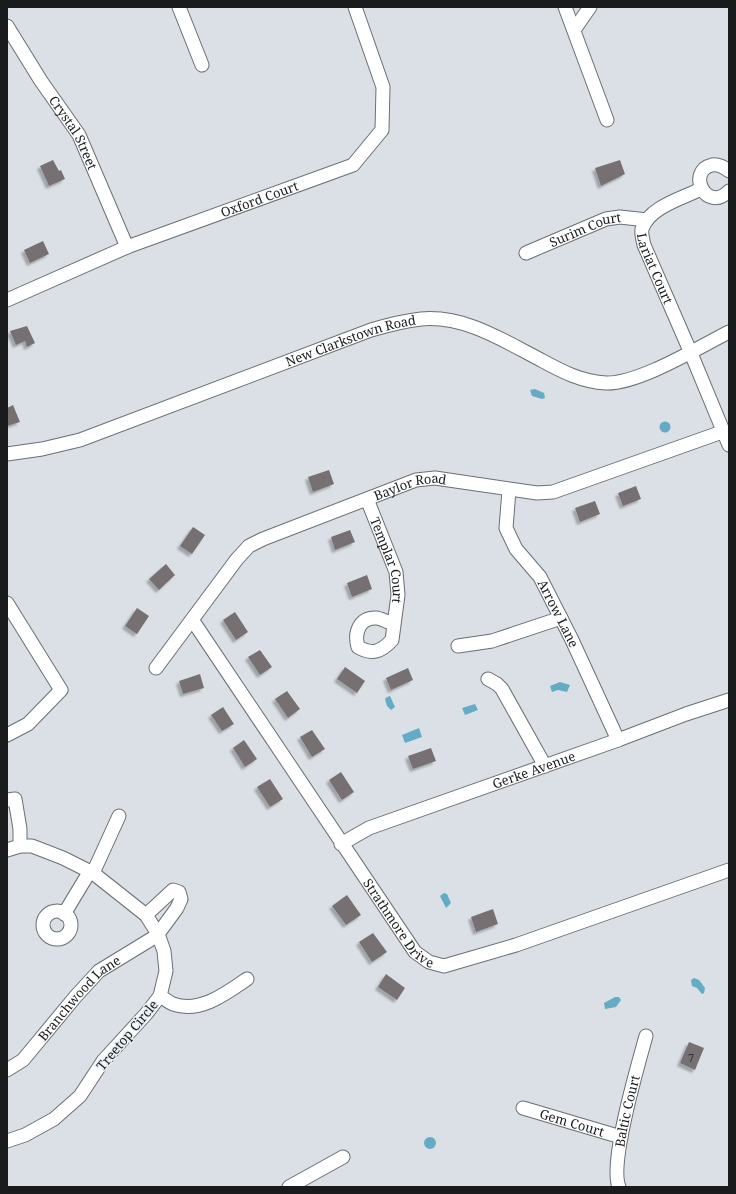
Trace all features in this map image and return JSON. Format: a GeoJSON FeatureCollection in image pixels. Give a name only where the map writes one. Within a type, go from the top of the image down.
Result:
{"type":"FeatureCollection","features":[{"type":"Feature","properties":{"kind":"street"},"geometry":{"type":"LineString","coordinates":[[178,7],[202,65]]}},
{"type":"Feature","properties":{"kind":"street","name":"Oxford Court"},"geometry":{"type":"LineString","coordinates":[[7,300],[127,247],[352,165],[382,130],[382,87],[355,7]]}},
{"type":"Feature","properties":{"kind":"street"},"geometry":{"type":"LineString","coordinates":[[565,7],[607,120]]}},
{"type":"Feature","properties":{"kind":"street"},"geometry":{"type":"LineString","coordinates":[[574,30],[590,7]]}},
{"type":"Feature","properties":{"kind":"street","name":"Crystal Street"},"geometry":{"type":"LineString","coordinates":[[7,26],[41,81],[79,135],[127,247]]}},
{"type":"Feature","properties":{"kind":"street"},"geometry":{"type":"LineString","coordinates":[[729,171],[723,166],[710,166],[700,175],[699,182],[701,189],[705,194],[712,197],[718,198],[729,191]]}},
{"type":"Feature","properties":{"kind":"street","name":"Lariat Court"},"geometry":{"type":"LineString","coordinates":[[701,189],[659,209],[648,220],[642,230],[644,245],[690,351],[722,432],[729,445]]}},
{"type":"Feature","properties":{"kind":"street","name":"Surim Court"},"geometry":{"type":"LineString","coordinates":[[526,252],[606,219],[620,217],[648,220]]}},
{"type":"Feature","properties":{"kind":"street","name":"New Clarkstown Road"},"geometry":{"type":"LineString","coordinates":[[7,454],[42,449],[80,440],[371,330],[397,322],[423,319],[450,321],[474,327],[562,371],[584,380],[607,383],[630,378],[729,332]]}},
{"type":"Feature","properties":{"kind":"street","name":"Baylor Road"},"geometry":{"type":"LineString","coordinates":[[156,668],[193,621],[236,559],[249,546],[263,539],[416,480],[435,478],[509,490],[537,493],[553,492],[722,432]]}},
{"type":"Feature","properties":{"kind":"street","name":"Arrow Lane"},"geometry":{"type":"LineString","coordinates":[[509,490],[506,528],[516,549],[540,577],[561,618],[618,740]]}},
{"type":"Feature","properties":{"kind":"street","name":"Templar Court"},"geometry":{"type":"LineString","coordinates":[[367,499],[396,572],[398,595],[393,624]]}},
{"type":"Feature","properties":{"kind":"street"},"geometry":{"type":"LineString","coordinates":[[7,603],[11,618],[61,690],[28,724],[7,735]]}},
{"type":"Feature","properties":{"kind":"street"},"geometry":{"type":"LineString","coordinates":[[458,646],[492,641],[561,618]]}},
{"type":"Feature","properties":{"kind":"street","name":"Strathmore Drive"},"geometry":{"type":"LineString","coordinates":[[193,621],[341,844],[415,952],[429,962],[444,966],[516,945],[729,870]]}},
{"type":"Feature","properties":{"kind":"street"},"geometry":{"type":"LineString","coordinates":[[488,679],[502,689],[545,766]]}},
{"type":"Feature","properties":{"kind":"street","name":"Gerke Avenue"},"geometry":{"type":"LineString","coordinates":[[341,844],[369,828],[618,740],[686,714],[729,700]]}},
{"type":"Feature","properties":{"kind":"street"},"geometry":{"type":"LineString","coordinates":[[11,800],[20,829],[20,846]]}},
{"type":"Feature","properties":{"kind":"street"},"geometry":{"type":"LineString","coordinates":[[64,914],[91,872],[119,816]]}},
{"type":"Feature","properties":{"kind":"street","name":"Treetop Circle"},"geometry":{"type":"LineString","coordinates":[[7,850],[20,846],[32,846],[91,872],[146,915],[158,934],[164,951],[166,972],[160,996],[146,1014],[103,1061],[80,1096],[54,1119],[25,1135],[7,1142]]}},
{"type":"Feature","properties":{"kind":"street"},"geometry":{"type":"LineString","coordinates":[[146,915],[173,890],[179,892],[181,899],[177,908],[158,934]]}},
{"type":"Feature","properties":{"kind":"street","name":"Branchwood Lane"},"geometry":{"type":"LineString","coordinates":[[7,1070],[23,1060],[76,996],[99,971],[158,934]]}},
{"type":"Feature","properties":{"kind":"street"},"geometry":{"type":"LineString","coordinates":[[160,996],[174,1004],[194,1006],[214,1001],[247,979]]}},
{"type":"Feature","properties":{"kind":"street","name":"Baltic Court"},"geometry":{"type":"LineString","coordinates":[[619,1187],[616,1180],[621,1137],[646,1036]]}},
{"type":"Feature","properties":{"kind":"street","name":"Gem Court"},"geometry":{"type":"LineString","coordinates":[[523,1108],[621,1137]]}},
{"type":"Feature","properties":{"kind":"street"},"geometry":{"type":"LineString","coordinates":[[288,1187],[343,1157]]}},
{"type":"Feature","properties":{"kind":"water"},"geometry":{"type":"Polygon","coordinates":[[[535,389],[544,393],[545,398],[542,399],[532,396],[530,390],[535,389]]]}},
{"type":"Feature","properties":{"kind":"water"},"geometry":{"type":"Polygon","coordinates":[[[663,422],[667,422],[669,423],[669,431],[663,432],[660,429],[660,425],[663,422]]]}},
{"type":"Feature","properties":{"kind":"water"},"geometry":{"type":"Polygon","coordinates":[[[560,682],[570,685],[567,692],[558,690],[552,692],[550,686],[560,682]]]}},
{"type":"Feature","properties":{"kind":"water"},"geometry":{"type":"Polygon","coordinates":[[[390,696],[395,707],[391,710],[387,706],[385,699],[390,696]]]}},
{"type":"Feature","properties":{"kind":"water"},"geometry":{"type":"Polygon","coordinates":[[[475,704],[478,710],[465,715],[462,708],[475,704]]]}},
{"type":"Feature","properties":{"kind":"water"},"geometry":{"type":"Polygon","coordinates":[[[419,728],[422,737],[405,743],[402,735],[419,728]]]}},
{"type":"Feature","properties":{"kind":"water"},"geometry":{"type":"Polygon","coordinates":[[[444,893],[447,894],[451,903],[446,908],[440,896],[444,893]]]}},
{"type":"Feature","properties":{"kind":"water"},"geometry":{"type":"Polygon","coordinates":[[[694,978],[699,980],[705,988],[704,993],[702,994],[697,988],[692,986],[691,980],[694,978]]]}},
{"type":"Feature","properties":{"kind":"water"},"geometry":{"type":"Polygon","coordinates":[[[615,997],[619,997],[621,1000],[616,1007],[605,1009],[604,1003],[615,997]]]}},
{"type":"Feature","properties":{"kind":"water"},"geometry":{"type":"Polygon","coordinates":[[[430,1137],[434,1139],[436,1143],[434,1147],[430,1149],[426,1147],[424,1143],[426,1139],[430,1137]]]}},
{"type":"Feature","properties":{"kind":"building"},"geometry":{"type":"Polygon","coordinates":[[[53,160],[59,171],[61,170],[65,179],[49,186],[40,166],[53,160]]]}},
{"type":"Feature","properties":{"kind":"building"},"geometry":{"type":"Polygon","coordinates":[[[620,160],[625,174],[601,186],[595,168],[620,160]]]}},
{"type":"Feature","properties":{"kind":"building"},"geometry":{"type":"Polygon","coordinates":[[[43,241],[49,254],[30,263],[24,250],[43,241]]]}},
{"type":"Feature","properties":{"kind":"building"},"geometry":{"type":"Polygon","coordinates":[[[27,326],[35,343],[27,347],[25,341],[16,345],[10,331],[27,326]]]}},
{"type":"Feature","properties":{"kind":"building"},"geometry":{"type":"Polygon","coordinates":[[[13,405],[20,422],[7,426],[7,408],[13,405]]]}},
{"type":"Feature","properties":{"kind":"building"},"geometry":{"type":"Polygon","coordinates":[[[329,470],[334,484],[313,492],[308,477],[329,470]]]}},
{"type":"Feature","properties":{"kind":"building"},"geometry":{"type":"Polygon","coordinates":[[[636,486],[641,499],[623,506],[618,493],[636,486]]]}},
{"type":"Feature","properties":{"kind":"building"},"geometry":{"type":"Polygon","coordinates":[[[595,501],[600,514],[580,522],[575,508],[595,501]]]}},
{"type":"Feature","properties":{"kind":"building"},"geometry":{"type":"Polygon","coordinates":[[[193,527],[205,535],[192,554],[180,546],[193,527]]]}},
{"type":"Feature","properties":{"kind":"building"},"geometry":{"type":"Polygon","coordinates":[[[350,530],[355,542],[335,550],[331,537],[350,530]]]}},
{"type":"Feature","properties":{"kind":"building"},"geometry":{"type":"Polygon","coordinates":[[[166,564],[175,575],[159,590],[149,579],[166,564]]]}},
{"type":"Feature","properties":{"kind":"building"},"geometry":{"type":"Polygon","coordinates":[[[367,575],[372,589],[352,597],[347,583],[367,575]]]}},
{"type":"Feature","properties":{"kind":"building"},"geometry":{"type":"Polygon","coordinates":[[[137,608],[149,616],[137,634],[125,626],[137,608]]]}},
{"type":"Feature","properties":{"kind":"building"},"geometry":{"type":"Polygon","coordinates":[[[235,612],[248,632],[236,640],[223,620],[235,612]]]}},
{"type":"Feature","properties":{"kind":"building"},"geometry":{"type":"Polygon","coordinates":[[[260,650],[272,667],[260,675],[248,657],[260,650]]]}},
{"type":"Feature","properties":{"kind":"building"},"geometry":{"type":"Polygon","coordinates":[[[345,667],[365,681],[357,693],[337,679],[345,667]]]}},
{"type":"Feature","properties":{"kind":"building"},"geometry":{"type":"Polygon","coordinates":[[[408,668],[413,680],[391,690],[386,678],[408,668]]]}},
{"type":"Feature","properties":{"kind":"building"},"geometry":{"type":"Polygon","coordinates":[[[200,674],[204,688],[183,694],[179,681],[200,674]]]}},
{"type":"Feature","properties":{"kind":"building"},"geometry":{"type":"Polygon","coordinates":[[[287,691],[300,709],[288,718],[275,699],[287,691]]]}},
{"type":"Feature","properties":{"kind":"building"},"geometry":{"type":"Polygon","coordinates":[[[223,707],[234,724],[222,731],[211,715],[223,707]]]}},
{"type":"Feature","properties":{"kind":"building"},"geometry":{"type":"Polygon","coordinates":[[[312,730],[325,749],[312,757],[300,737],[312,730]]]}},
{"type":"Feature","properties":{"kind":"building"},"geometry":{"type":"Polygon","coordinates":[[[244,740],[257,759],[245,767],[233,748],[244,740]]]}},
{"type":"Feature","properties":{"kind":"building"},"geometry":{"type":"Polygon","coordinates":[[[431,748],[436,761],[413,769],[408,756],[431,748]]]}},
{"type":"Feature","properties":{"kind":"building"},"geometry":{"type":"Polygon","coordinates":[[[341,772],[354,792],[342,800],[329,780],[341,772]]]}},
{"type":"Feature","properties":{"kind":"building"},"geometry":{"type":"Polygon","coordinates":[[[270,779],[283,799],[270,807],[257,787],[270,779]]]}},
{"type":"Feature","properties":{"kind":"building"},"geometry":{"type":"Polygon","coordinates":[[[347,895],[361,915],[346,925],[332,906],[347,895]]]}},
{"type":"Feature","properties":{"kind":"building"},"geometry":{"type":"Polygon","coordinates":[[[493,909],[498,924],[476,932],[471,917],[493,909]]]}},
{"type":"Feature","properties":{"kind":"building"},"geometry":{"type":"Polygon","coordinates":[[[373,933],[387,952],[372,962],[359,942],[373,933]]]}},
{"type":"Feature","properties":{"kind":"building"},"geometry":{"type":"Polygon","coordinates":[[[386,974],[405,988],[397,1000],[378,987],[386,974]]]}},
{"type":"Feature","properties":{"kind":"building"},"geometry":{"type":"Polygon","coordinates":[[[689,1042],[704,1048],[695,1070],[680,1063],[689,1042]]]}}]}
